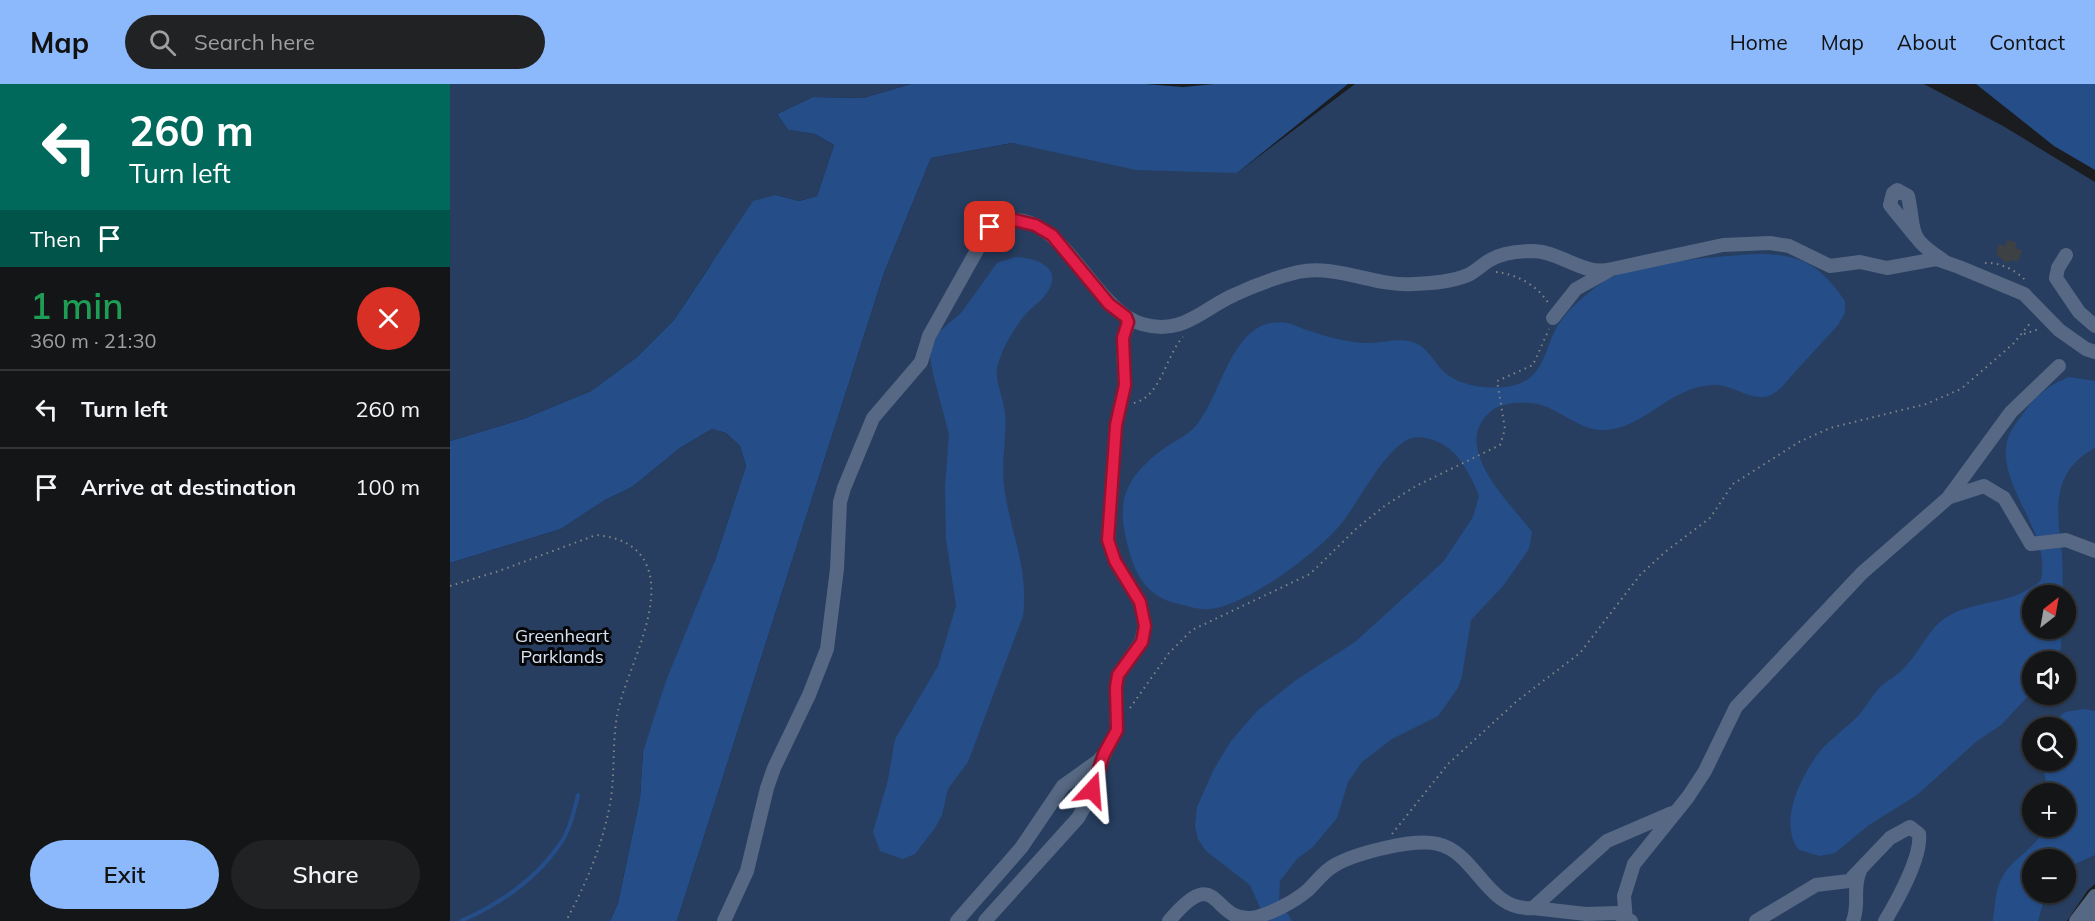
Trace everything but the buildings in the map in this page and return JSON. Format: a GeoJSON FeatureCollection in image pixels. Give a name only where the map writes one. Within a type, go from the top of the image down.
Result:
{"type":"FeatureCollection","features":[{"type":"Feature","properties":{"kind":"street"},"geometry":{"type":"LineString","coordinates":[[724,921],[750,864],[767,788],[827,649],[837,569],[840,502],[844,488],[873,418],[921,362],[929,336],[958,289],[984,235],[999,222],[1014,220],[1035,225],[1052,235],[1109,304],[1126,317],[1141,324],[1172,326],[1201,316],[1232,295],[1299,272],[1326,271],[1398,285],[1458,278],[1470,274],[1492,258],[1528,251],[1557,255],[1592,271],[1612,269],[1694,250],[1756,242],[1789,246],[1830,266],[1860,262],[1887,268],[1936,259],[2019,291],[2063,333],[2095,352]]}},
{"type":"Feature","properties":{"kind":"street"},"geometry":{"type":"LineString","coordinates":[[1901,264],[1913,249],[1915,236],[1935,255],[1959,267]]}},
{"type":"Feature","properties":{"kind":"street"},"geometry":{"type":"LineString","coordinates":[[2066,255],[2058,268],[2056,278],[2079,312],[2095,326]]}},
{"type":"Feature","properties":{"kind":"street"},"geometry":{"type":"LineString","coordinates":[[1553,318],[1576,289],[1612,269]]}},
{"type":"Feature","properties":{"kind":"street"},"geometry":{"type":"LineString","coordinates":[[985,921],[1078,818],[1086,804],[1104,754],[1117,730],[1118,675],[1142,642],[1145,626],[1140,602],[1115,561],[1108,540],[1116,425],[1125,385],[1123,338],[1128,325],[1126,317]]}},
{"type":"Feature","properties":{"kind":"street"},"geometry":{"type":"LineString","coordinates":[[1627,920],[1624,896],[1634,864],[1676,811],[1719,746],[1736,707],[1862,573],[1948,498],[2012,412],[2059,366]]}},
{"type":"Feature","properties":{"kind":"street"},"geometry":{"type":"LineString","coordinates":[[1948,498],[1984,486],[2004,498],[2031,544],[2066,540],[2095,551]]}},
{"type":"Feature","properties":{"kind":"street"},"geometry":{"type":"LineString","coordinates":[[957,921],[1021,848],[1063,786],[1104,754]]}},
{"type":"Feature","properties":{"kind":"street"},"geometry":{"type":"LineString","coordinates":[[1533,908],[1607,841],[1676,811]]}},
{"type":"Feature","properties":{"kind":"street"},"geometry":{"type":"LineString","coordinates":[[1756,921],[1816,885],[1849,880],[1898,832],[1910,827],[1919,834],[1918,848],[1904,886],[1885,921]]}},
{"type":"Feature","properties":{"kind":"street"},"geometry":{"type":"LineString","coordinates":[[1169,921],[1188,899],[1201,895],[1213,897],[1238,918],[1259,916],[1299,897],[1335,865],[1380,850],[1408,844],[1437,844],[1459,854],[1490,891],[1509,903],[1586,914],[1617,914],[1627,920]]}},
{"type":"Feature","properties":{"kind":"street"},"geometry":{"type":"LineString","coordinates":[[1853,921],[1857,912],[1855,880],[1869,861]]}},
{"type":"Feature","properties":{"kind":"street"},"geometry":{"type":"LineString","coordinates":[[1842,882],[1852,886],[1857,894]]}},
{"type":"Feature","properties":{"kind":"street"},"geometry":{"type":"LineString","coordinates":[[2076,921],[2095,897]]}},
{"type":"Feature","properties":{"kind":"street"},"geometry":{"type":"LineString","coordinates":[[2091,921],[2095,914]]}},
{"type":"Feature","properties":{"kind":"path"},"geometry":{"type":"LineString","coordinates":[[1117,730],[1146,683],[1180,640],[1192,630],[1310,573],[1349,535],[1386,505],[1416,486],[1500,445],[1505,429],[1497,381],[1533,364],[1543,348],[1553,318],[1550,306],[1537,289],[1506,273],[1491,272]]}},
{"type":"Feature","properties":{"kind":"path"},"geometry":{"type":"LineString","coordinates":[[1380,850],[1449,764],[1517,701],[1580,653],[1640,575],[1665,552],[1710,518],[1733,484],[1799,442],[1830,428],[1926,404],[1961,389],[1994,362],[2028,328],[2034,314],[2033,304]]}},
{"type":"Feature","properties":{"kind":"path"},"geometry":{"type":"LineString","coordinates":[[1120,403],[1140,401],[1152,391],[1172,352],[1190,330]]}},
{"type":"Feature","properties":{"kind":"path"},"geometry":{"type":"LineString","coordinates":[[450,586],[499,571],[596,535],[612,536],[627,542],[647,565],[651,581],[649,612],[615,727],[611,797],[605,827],[594,864],[566,921]]}},
{"type":"Feature","properties":{"kind":"green space"},"geometry":{"type":"Polygon","coordinates":[[[450,84],[911,84],[863,98],[813,97],[777,114],[788,130],[815,134],[834,145],[817,196],[799,201],[776,195],[709,267],[674,320],[637,357],[591,391],[523,419],[450,441],[450,84]]]}},
{"type":"Feature","properties":{"kind":"green space"},"geometry":{"type":"Polygon","coordinates":[[[1355,84],[1924,84],[2003,126],[2095,182],[2095,884],[2088,890],[2067,921],[677,921],[884,273],[931,158],[1012,143],[1237,173],[1355,84]]]}},
{"type":"Feature","properties":{"kind":"green space","name":"Greenheart Parklands"},"geometry":{"type":"Polygon","coordinates":[[[712,429],[726,433],[740,446],[746,466],[715,560],[667,681],[643,751],[640,798],[618,903],[610,921],[450,921],[450,563],[561,529],[605,500],[632,487],[680,448],[712,429]]]}},
{"type":"Feature","properties":{"kind":"shaded area"},"geometry":{"type":"Polygon","coordinates":[[[911,84],[1145,84],[1183,87],[1214,84],[1348,84],[1237,173],[1136,170],[1012,143],[931,158],[884,273],[677,921],[610,921],[618,903],[640,798],[643,751],[666,681],[715,560],[746,466],[740,446],[726,433],[712,429],[680,448],[632,487],[605,500],[561,529],[450,563],[450,441],[523,419],[591,391],[637,357],[674,320],[753,201],[776,195],[799,201],[817,196],[834,145],[815,134],[788,130],[777,114],[813,97],[863,98],[911,84]]]}},
{"type":"Feature","properties":{"kind":"shaded area"},"geometry":{"type":"Polygon","coordinates":[[[1976,84],[2095,84],[2095,170],[2054,146],[1976,84]]]}},
{"type":"Feature","properties":{"kind":"shaded area"},"geometry":{"type":"Polygon","coordinates":[[[1759,254],[1787,256],[1809,264],[1827,279],[1845,301],[1845,313],[1838,325],[1773,394],[1758,397],[1720,385],[1697,387],[1632,423],[1605,430],[1579,424],[1538,404],[1513,403],[1500,406],[1490,412],[1479,426],[1477,442],[1480,459],[1500,492],[1532,532],[1529,549],[1503,586],[1471,620],[1458,688],[1438,716],[1392,739],[1362,762],[1348,782],[1337,818],[1313,847],[1297,859],[1280,881],[1279,899],[1292,921],[1266,921],[1250,885],[1206,851],[1198,839],[1195,826],[1197,807],[1214,769],[1231,741],[1257,711],[1296,680],[1355,642],[1443,562],[1473,517],[1479,496],[1466,468],[1456,454],[1443,444],[1427,438],[1412,438],[1405,441],[1387,457],[1344,520],[1302,560],[1244,598],[1226,606],[1201,609],[1159,597],[1137,573],[1123,523],[1125,495],[1130,483],[1151,459],[1195,427],[1242,342],[1254,330],[1269,323],[1288,323],[1325,336],[1354,342],[1400,340],[1413,342],[1422,347],[1442,370],[1457,380],[1476,386],[1506,387],[1525,381],[1532,376],[1538,369],[1558,325],[1567,314],[1600,284],[1614,276],[1653,265],[1722,256],[1759,254]]]}},
{"type":"Feature","properties":{"kind":"shaded area"},"geometry":{"type":"Polygon","coordinates":[[[1016,257],[1040,262],[1050,271],[1052,277],[1046,294],[1024,316],[1010,337],[997,369],[1005,413],[1004,486],[1021,565],[1023,616],[968,762],[948,789],[942,815],[915,854],[903,859],[880,851],[873,832],[888,780],[895,739],[938,666],[956,606],[946,539],[945,487],[949,434],[930,357],[933,343],[940,331],[961,313],[997,263],[1016,257]]]}},
{"type":"Feature","properties":{"kind":"shaded area"},"geometry":{"type":"Polygon","coordinates":[[[2069,377],[2095,381],[2095,448],[2080,458],[2063,481],[2058,508],[2063,585],[2034,585],[2041,580],[2042,562],[2039,545],[2010,476],[2006,459],[2007,442],[2013,428],[2032,402],[2049,387],[2069,377]]]}},
{"type":"Feature","properties":{"kind":"shaded area"},"geometry":{"type":"Polygon","coordinates":[[[2022,592],[2022,639],[2061,639],[2060,651],[2022,651],[2022,703],[2001,725],[1977,741],[1917,795],[1869,825],[1835,853],[1820,856],[1799,850],[1790,826],[1791,812],[1806,772],[1821,750],[1858,716],[1880,687],[1905,667],[1933,629],[1945,618],[1969,608],[2022,592]]]}},
{"type":"Feature","properties":{"kind":"shaded area"},"geometry":{"type":"Polygon","coordinates":[[[2084,709],[2095,711],[2095,855],[2076,864],[2076,849],[2028,849],[2039,837],[2076,837],[2076,783],[2046,783],[2044,771],[2076,771],[2076,717],[2059,717],[2065,712],[2084,709]]]}},
{"type":"Feature","properties":{"kind":"shaded area"},"geometry":{"type":"Polygon","coordinates":[[[2022,855],[2022,903],[2043,903],[2038,921],[1993,921],[1999,885],[2009,868],[2022,855]]]}},
{"type":"Feature","properties":{"kind":"waterway"},"geometry":{"type":"LineString","coordinates":[[461,921],[490,907],[540,868],[563,839],[578,795]]}},
{"type":"Feature","properties":{"kind":"route"},"geometry":{"type":"LineString","coordinates":[[990,227],[999,222],[1014,220],[1035,225],[1052,235],[1109,304],[1126,317],[1128,322],[1123,338],[1126,377],[1116,425],[1107,525],[1108,540],[1115,561],[1140,602],[1145,626],[1142,642],[1118,675],[1117,730],[1104,754],[1092,790]]}}]}
